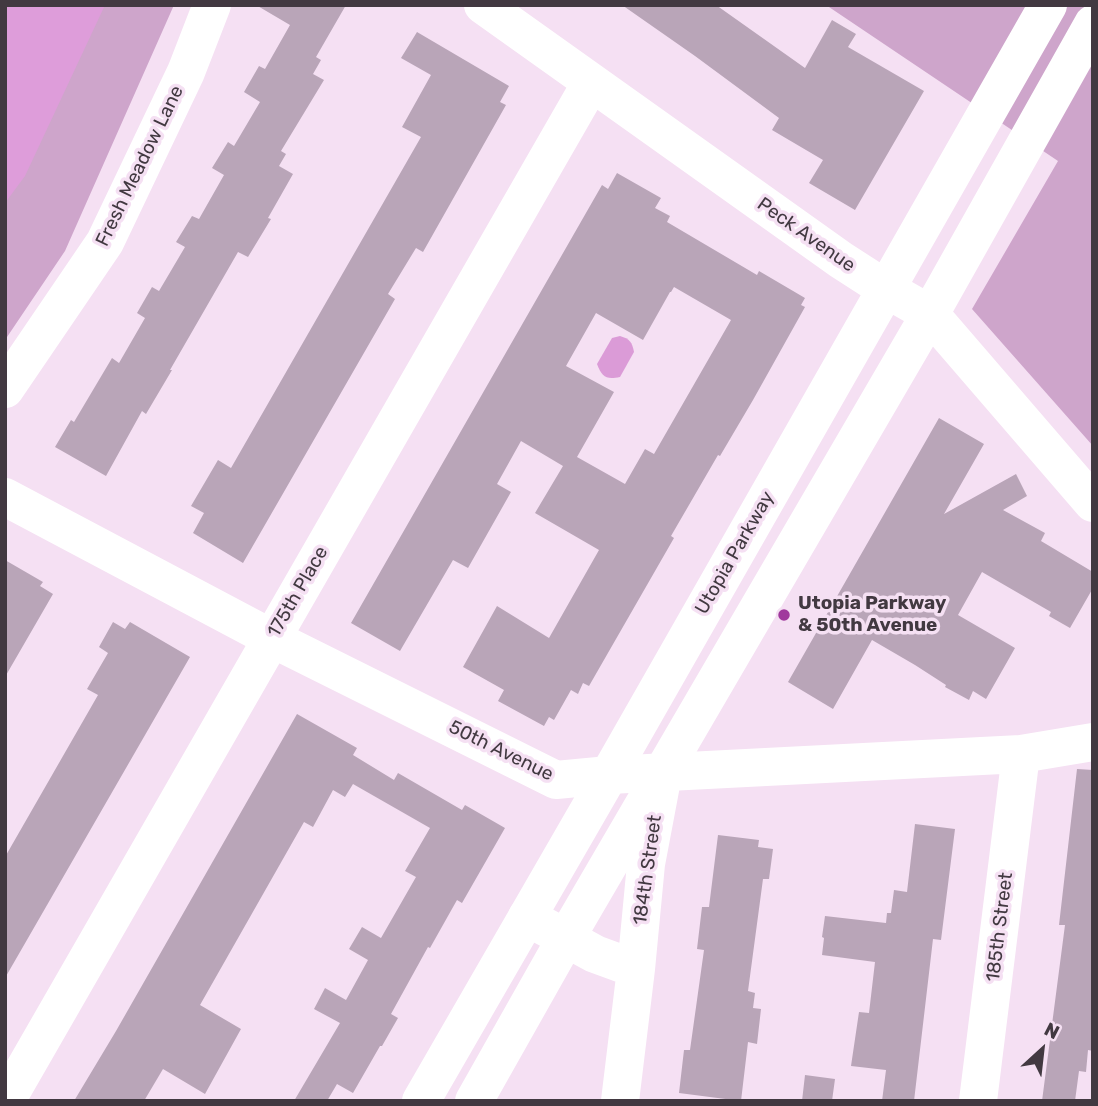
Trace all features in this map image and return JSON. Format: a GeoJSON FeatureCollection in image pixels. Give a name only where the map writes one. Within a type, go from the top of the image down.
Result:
{"type":"FeatureCollection","features":[{"type":"Feature","properties":{"kind":"street","name":"Fresh Meadow Lane"},"geometry":{"type":"LineString","coordinates":[[5,389],[105,242],[186,72],[212,5]]}},
{"type":"Feature","properties":{"kind":"street","name":"Peck Avenue"},"geometry":{"type":"LineString","coordinates":[[483,5],[841,260],[930,314],[1093,503]]}},
{"type":"Feature","properties":{"kind":"street","name":"Utopia Parkway"},"geometry":{"type":"LineString","coordinates":[[421,1101],[1048,5]]}},
{"type":"Feature","properties":{"kind":"street"},"geometry":{"type":"LineString","coordinates":[[474,1101],[566,937],[930,314],[1093,24]]}},
{"type":"Feature","properties":{"kind":"street","name":"175th Place"},"geometry":{"type":"LineString","coordinates":[[6,1101],[591,83]]}},
{"type":"Feature","properties":{"kind":"street","name":"50th Avenue"},"geometry":{"type":"LineString","coordinates":[[5,497],[271,638],[556,780],[1021,754],[1093,742]]}},
{"type":"Feature","properties":{"kind":"street","name":"185th Street"},"geometry":{"type":"LineString","coordinates":[[978,1101],[1021,754]]}},
{"type":"Feature","properties":{"kind":"street","name":"184th Street"},"geometry":{"type":"LineString","coordinates":[[620,1101],[646,864],[663,772]]}},
{"type":"Feature","properties":{"kind":"street"},"geometry":{"type":"LineString","coordinates":[[527,917],[595,954],[636,969]]}},
{"type":"Feature","properties":{"kind":"shaded area"},"geometry":{"type":"Polygon","coordinates":[[[5,5],[174,5],[65,251],[5,340],[5,5]]]}},
{"type":"Feature","properties":{"kind":"shaded area"},"geometry":{"type":"Polygon","coordinates":[[[5,5],[105,5],[25,176],[5,203],[5,5]]]}},
{"type":"Feature","properties":{"kind":"shaded area"},"geometry":{"type":"Polygon","coordinates":[[[826,5],[1093,5],[1093,446],[972,309],[1058,161],[826,5]]]}},
{"type":"Feature","properties":{"kind":"shaded area"},"geometry":{"type":"Polygon","coordinates":[[[620,336],[630,341],[634,352],[620,377],[608,378],[597,364],[612,338],[620,336]]]}},
{"type":"Feature","properties":{"kind":"building"},"geometry":{"type":"Polygon","coordinates":[[[256,5],[346,5],[316,57],[321,60],[313,74],[324,80],[281,151],[286,154],[279,166],[293,174],[268,218],[271,219],[248,257],[238,252],[172,370],[146,414],[142,411],[106,476],[55,447],[71,420],[74,422],[112,358],[119,363],[145,318],[137,313],[152,287],[159,291],[185,247],[176,242],[192,216],[199,219],[224,175],[212,168],[228,142],[234,146],[260,102],[244,92],[259,66],[265,69],[290,25],[256,5]]]}},
{"type":"Feature","properties":{"kind":"building"},"geometry":{"type":"Polygon","coordinates":[[[622,5],[716,5],[805,68],[832,20],[856,34],[848,47],[924,91],[855,210],[809,183],[823,160],[772,130],[779,118],[622,5]]]}},
{"type":"Feature","properties":{"kind":"building"},"geometry":{"type":"Polygon","coordinates":[[[417,32],[509,86],[500,102],[506,105],[423,252],[416,248],[388,294],[395,299],[243,563],[193,533],[204,513],[191,506],[218,460],[231,468],[421,137],[402,127],[431,75],[401,58],[417,32]]]}},
{"type":"Feature","properties":{"kind":"building"},"geometry":{"type":"Polygon","coordinates":[[[617,173],[661,198],[655,208],[670,216],[667,222],[757,275],[759,271],[805,298],[801,305],[805,307],[671,536],[674,538],[589,686],[583,683],[578,694],[571,690],[554,720],[549,717],[544,726],[498,701],[504,690],[463,667],[497,606],[549,638],[599,550],[535,513],[563,466],[521,441],[497,484],[511,492],[468,568],[453,560],[400,651],[351,623],[602,185],[608,189],[617,173]],[[674,287],[643,340],[596,313],[566,366],[614,392],[577,457],[625,484],[645,449],[654,454],[731,320],[674,287]]]}},
{"type":"Feature","properties":{"kind":"building"},"geometry":{"type":"Polygon","coordinates":[[[939,418],[984,444],[944,514],[1016,474],[1027,496],[1003,510],[1045,533],[1041,541],[1093,572],[1093,588],[1070,628],[1049,616],[1051,612],[982,572],[958,615],[1015,648],[986,699],[973,691],[969,700],[872,640],[833,709],[788,682],[939,418]]]}},
{"type":"Feature","properties":{"kind":"building"},"geometry":{"type":"Polygon","coordinates":[[[5,560],[43,582],[40,586],[53,594],[5,677],[5,560]]]}},
{"type":"Feature","properties":{"kind":"building"},"geometry":{"type":"Polygon","coordinates":[[[113,622],[125,629],[130,622],[190,657],[5,978],[5,857],[98,695],[87,689],[108,653],[99,647],[113,622]]]}},
{"type":"Feature","properties":{"kind":"building"},"geometry":{"type":"Polygon","coordinates":[[[297,714],[357,748],[353,755],[394,780],[398,773],[462,810],[465,805],[505,828],[462,903],[457,900],[430,948],[428,947],[391,1014],[398,1018],[382,1046],[353,1093],[337,1084],[327,1101],[294,1101],[340,1023],[314,1009],[325,988],[346,1000],[368,960],[349,949],[362,927],[381,938],[416,877],[405,871],[430,828],[353,784],[345,797],[333,790],[313,827],[304,822],[200,1005],[241,1029],[205,1094],[163,1069],[144,1101],[74,1101],[116,1031],[297,714]]]}},
{"type":"Feature","properties":{"kind":"building"},"geometry":{"type":"Polygon","coordinates":[[[1077,769],[1093,770],[1093,1051],[1088,1050],[1086,1072],[1079,1071],[1075,1101],[1042,1101],[1065,925],[1059,925],[1077,769]]]}},
{"type":"Feature","properties":{"kind":"building"},"geometry":{"type":"Polygon","coordinates":[[[915,824],[955,829],[941,940],[933,939],[914,1101],[882,1101],[886,1070],[851,1066],[859,1012],[869,1013],[875,962],[822,955],[822,937],[825,916],[886,923],[887,913],[891,913],[894,890],[907,892],[915,824]]]}},
{"type":"Feature","properties":{"kind":"building"},"geometry":{"type":"Polygon","coordinates":[[[718,835],[759,840],[758,847],[773,849],[769,879],[763,879],[748,991],[755,993],[753,1008],[761,1009],[757,1044],[748,1042],[741,1101],[679,1093],[684,1050],[690,1050],[704,950],[697,949],[702,907],[709,907],[718,835]]]}},
{"type":"Feature","properties":{"kind":"building"},"geometry":{"type":"Polygon","coordinates":[[[805,1075],[835,1079],[832,1101],[802,1101],[805,1075]]]}},
{"type":"Feature","properties":{"kind":"place","name":"Utopia Parkway & 50th Avenue"},"geometry":{"type":"Point","coordinates":[784,615]}}]}
